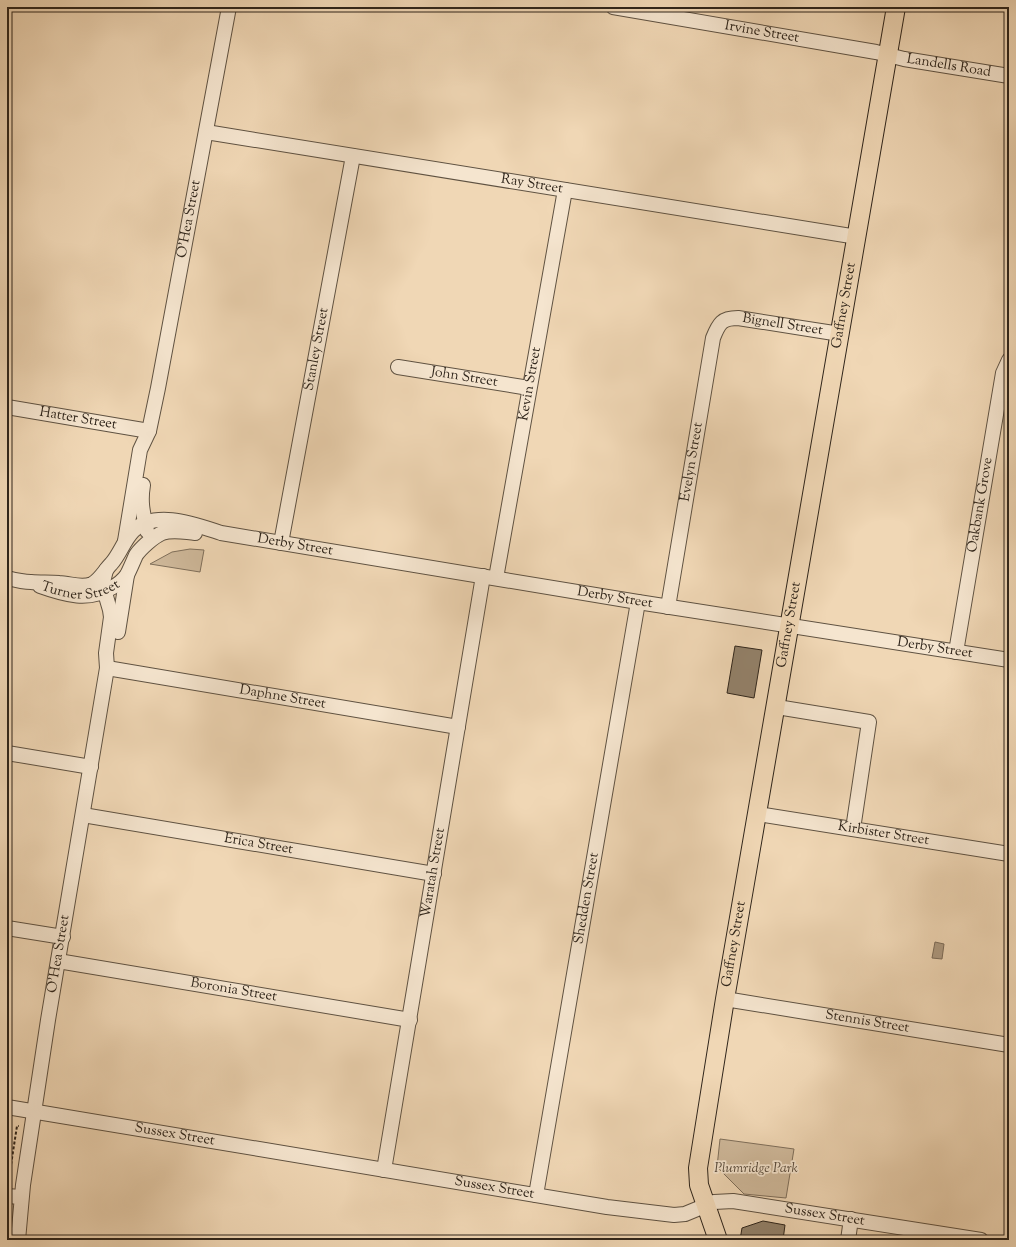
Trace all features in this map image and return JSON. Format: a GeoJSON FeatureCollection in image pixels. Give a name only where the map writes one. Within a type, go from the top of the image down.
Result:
{"type":"FeatureCollection","features":[{"type":"Feature","properties":{"kind":"main road","name":"Gaffney Street"},"geometry":{"type":"LineString","coordinates":[[718,1240],[699,1185],[698,1170],[725,999],[896,7]]}},
{"type":"Feature","properties":{"kind":"street","name":"O'Hea Street"},"geometry":{"type":"LineString","coordinates":[[138,553],[148,535],[141,498],[149,451],[149,431],[229,7]]}},
{"type":"Feature","properties":{"kind":"street","name":"Irvine Street"},"geometry":{"type":"LineString","coordinates":[[613,7],[876,52],[888,56]]}},
{"type":"Feature","properties":{"kind":"street","name":"Landells Road"},"geometry":{"type":"LineString","coordinates":[[888,56],[1009,76]]}},
{"type":"Feature","properties":{"kind":"street","name":"Ray Street"},"geometry":{"type":"LineString","coordinates":[[206,132],[857,237]]}},
{"type":"Feature","properties":{"kind":"street","name":"Stanley Street"},"geometry":{"type":"LineString","coordinates":[[281,543],[353,156]]}},
{"type":"Feature","properties":{"kind":"street","name":"Kevin Street"},"geometry":{"type":"LineString","coordinates":[[490,577],[529,388],[565,190]]}},
{"type":"Feature","properties":{"kind":"street","name":"Bignell Street"},"geometry":{"type":"LineString","coordinates":[[724,320],[738,318],[840,334]]}},
{"type":"Feature","properties":{"kind":"street","name":"Evelyn Street"},"geometry":{"type":"LineString","coordinates":[[668,607],[713,338],[718,326],[724,320]]}},
{"type":"Feature","properties":{"kind":"street","name":"Oakbank Grove"},"geometry":{"type":"LineString","coordinates":[[956,652],[1003,373],[1009,360]]}},
{"type":"Feature","properties":{"kind":"street","name":"John Street"},"geometry":{"type":"LineString","coordinates":[[398,367],[529,388]]}},
{"type":"Feature","properties":{"kind":"street","name":"Hatter Street"},"geometry":{"type":"LineString","coordinates":[[7,407],[149,431]]}},
{"type":"Feature","properties":{"kind":"street","name":"O'Hea Street"},"geometry":{"type":"LineString","coordinates":[[124,545],[140,450],[149,431]]}},
{"type":"Feature","properties":{"kind":"street","name":"Derby Street"},"geometry":{"type":"LineString","coordinates":[[145,523],[164,520],[193,524],[221,533],[281,543],[668,607],[1009,660]]}},
{"type":"Feature","properties":{"kind":"street"},"geometry":{"type":"LineString","coordinates":[[124,545],[132,532],[145,523]]}},
{"type":"Feature","properties":{"kind":"street","name":"Derby Street"},"geometry":{"type":"LineString","coordinates":[[127,575],[138,553],[160,534],[168,532],[221,533]]}},
{"type":"Feature","properties":{"kind":"street","name":"Turner Street"},"geometry":{"type":"LineString","coordinates":[[7,578],[30,582],[60,582],[86,586],[93,584],[99,579],[124,545]]}},
{"type":"Feature","properties":{"kind":"street","name":"O'Hea Street"},"geometry":{"type":"LineString","coordinates":[[106,569],[103,582],[104,593],[111,617],[106,653],[108,668]]}},
{"type":"Feature","properties":{"kind":"street","name":"O'Hea Street"},"geometry":{"type":"LineString","coordinates":[[18,1240],[22,1197],[34,1111],[58,961],[108,668],[114,655],[127,575]]}},
{"type":"Feature","properties":{"kind":"street","name":"Turner Street"},"geometry":{"type":"LineString","coordinates":[[30,582],[59,593],[83,596],[104,593],[121,582],[127,575]]}},
{"type":"Feature","properties":{"kind":"street","name":"Waratah Street"},"geometry":{"type":"LineString","coordinates":[[384,1170],[458,727],[490,577]]}},
{"type":"Feature","properties":{"kind":"street","name":"Shedden Street"},"geometry":{"type":"LineString","coordinates":[[536,1195],[638,602]]}},
{"type":"Feature","properties":{"kind":"street","name":"Daphne Street"},"geometry":{"type":"LineString","coordinates":[[108,668],[458,727]]}},
{"type":"Feature","properties":{"kind":"street"},"geometry":{"type":"LineString","coordinates":[[776,708],[869,722],[853,829]]}},
{"type":"Feature","properties":{"kind":"street"},"geometry":{"type":"LineString","coordinates":[[7,753],[91,767]]}},
{"type":"Feature","properties":{"kind":"street","name":"Kirbister Street"},"geometry":{"type":"LineString","coordinates":[[758,814],[1009,854]]}},
{"type":"Feature","properties":{"kind":"street","name":"Erica Street"},"geometry":{"type":"LineString","coordinates":[[83,815],[434,874]]}},
{"type":"Feature","properties":{"kind":"street"},"geometry":{"type":"LineString","coordinates":[[7,928],[62,937]]}},
{"type":"Feature","properties":{"kind":"street","name":"Boronia Street"},"geometry":{"type":"LineString","coordinates":[[58,961],[410,1020]]}},
{"type":"Feature","properties":{"kind":"street","name":"Stennis Street"},"geometry":{"type":"LineString","coordinates":[[725,999],[1009,1045]]}},
{"type":"Feature","properties":{"kind":"street","name":"Sussex Street"},"geometry":{"type":"LineString","coordinates":[[7,1107],[607,1207],[674,1215],[685,1214],[714,1202],[733,1201],[981,1240]]}},
{"type":"Feature","properties":{"kind":"street"},"geometry":{"type":"LineString","coordinates":[[7,1196],[22,1197]]}},
{"type":"Feature","properties":{"kind":"street"},"geometry":{"type":"LineString","coordinates":[[848,1240],[851,1219]]}},
{"type":"Feature","properties":{"kind":"green space"},"geometry":{"type":"Polygon","coordinates":[[[190,549],[204,550],[200,572],[150,564],[172,552],[190,549]]]}},
{"type":"Feature","properties":{"kind":"green space","name":"Plumridge Park"},"geometry":{"type":"Polygon","coordinates":[[[720,1139],[794,1149],[786,1198],[744,1194],[717,1167],[720,1139]]]}},
{"type":"Feature","properties":{"kind":"shaded area"},"geometry":{"type":"Polygon","coordinates":[[[935,942],[944,944],[942,959],[932,958],[935,942]]]}},
{"type":"Feature","properties":{"kind":"building"},"geometry":{"type":"Polygon","coordinates":[[[735,646],[762,650],[754,698],[727,693],[735,646]]]}},
{"type":"Feature","properties":{"kind":"building"},"geometry":{"type":"Polygon","coordinates":[[[763,1221],[785,1225],[783,1240],[740,1240],[742,1228],[763,1221]]]}}]}
